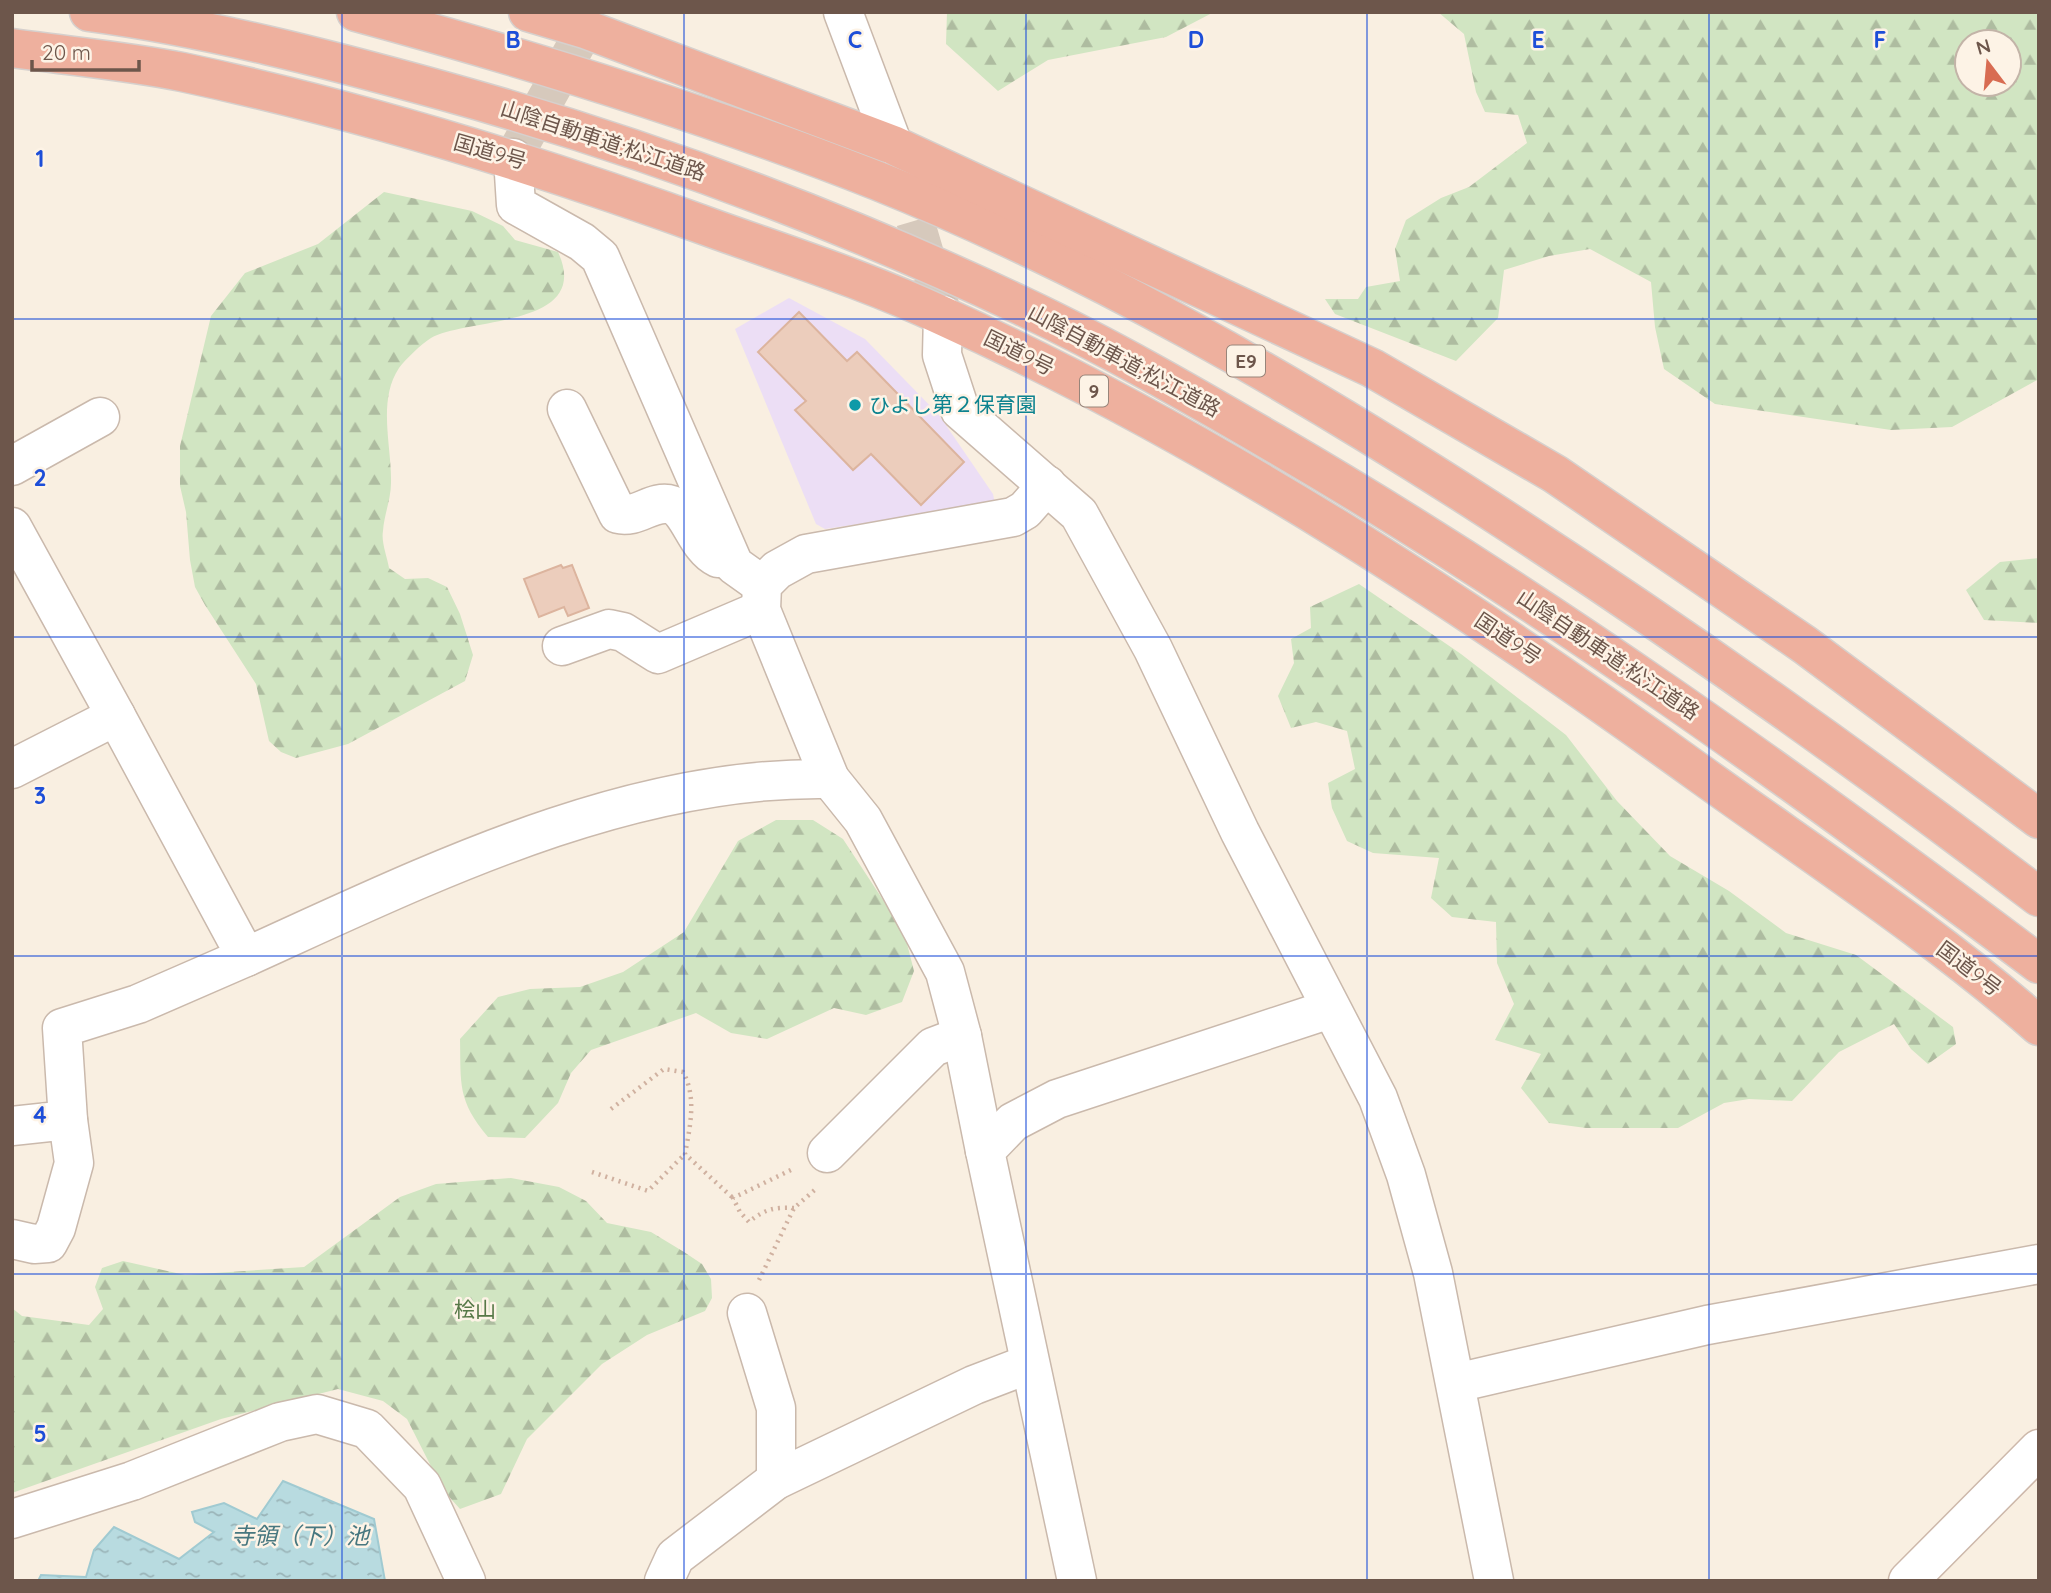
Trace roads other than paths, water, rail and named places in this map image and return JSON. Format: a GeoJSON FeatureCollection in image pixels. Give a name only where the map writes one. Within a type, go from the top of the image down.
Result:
{"type":"FeatureCollection","features":[{"type":"Feature","properties":{"kind":"highway","name":"山陰自動車道;松江道路"},"geometry":{"type":"LineString","coordinates":[[89,12],[135,18],[331,60],[512,110],[688,168],[866,236],[1025,307],[1183,390],[1339,480],[1497,580],[1660,689],[2039,964]]}},
{"type":"Feature","properties":{"kind":"highway","name":"E9"},"geometry":{"type":"LineString","coordinates":[[356,12],[527,59],[704,117],[881,182],[1052,260],[1217,344],[1376,437],[1690,643],[1850,756],[2039,897]]}},
{"type":"Feature","properties":{"kind":"highway"},"geometry":{"type":"LineString","coordinates":[[528,12],[585,21],[893,145],[1372,368],[1555,474],[1805,645],[2039,819]]}},
{"type":"Feature","properties":{"kind":"highway","name":"国道9号"},"geometry":{"type":"LineString","coordinates":[[12,48],[178,71],[354,114],[513,158],[873,287],[943,315],[1063,374],[1215,455],[1430,587],[1603,703],[1825,863],[1998,990],[2039,1026]]}},
{"type":"Feature","properties":{"kind":"street"},"geometry":{"type":"LineString","coordinates":[[843,12],[893,145]]}},
{"type":"Feature","properties":{"kind":"street"},"geometry":{"type":"LineString","coordinates":[[513,158],[516,205],[582,242],[600,257],[753,587],[830,779],[863,820],[945,972],[962,1035],[1029,1364],[1077,1581]]}},
{"type":"Feature","properties":{"kind":"street"},"geometry":{"type":"LineString","coordinates":[[943,315],[942,355],[960,410],[1079,514],[1153,649],[1240,832],[1329,1009],[1378,1098],[1406,1175],[1433,1273],[1494,1581]]}},
{"type":"Feature","properties":{"kind":"street"},"geometry":{"type":"LineString","coordinates":[[567,409],[618,514],[628,517],[670,504],[678,508],[710,554],[753,587]]}},
{"type":"Feature","properties":{"kind":"street"},"geometry":{"type":"LineString","coordinates":[[12,466],[100,417]]}},
{"type":"Feature","properties":{"kind":"street"},"geometry":{"type":"LineString","coordinates":[[562,646],[609,629],[623,632],[658,654],[777,570],[806,554],[1013,517],[1025,510],[1047,485]]}},
{"type":"Feature","properties":{"kind":"street"},"geometry":{"type":"LineString","coordinates":[[12,527],[246,957]]}},
{"type":"Feature","properties":{"kind":"street"},"geometry":{"type":"LineString","coordinates":[[12,769],[116,716]]}},
{"type":"Feature","properties":{"kind":"street"},"geometry":{"type":"LineString","coordinates":[[12,1239],[34,1244],[48,1242],[57,1228],[74,1163],[68,1120],[62,1028],[138,1004],[381,896],[532,834],[660,798],[765,781],[830,779]]}},
{"type":"Feature","properties":{"kind":"street"},"geometry":{"type":"LineString","coordinates":[[985,1151],[1013,1122],[1057,1099],[1329,1009]]}},
{"type":"Feature","properties":{"kind":"street"},"geometry":{"type":"LineString","coordinates":[[826,1167],[933,1047],[962,1035]]}},
{"type":"Feature","properties":{"kind":"street"},"geometry":{"type":"LineString","coordinates":[[12,1126],[68,1120]]}},
{"type":"Feature","properties":{"kind":"street"},"geometry":{"type":"LineString","coordinates":[[1456,1383],[1707,1325],[2039,1264]]}},
{"type":"Feature","properties":{"kind":"street"},"geometry":{"type":"LineString","coordinates":[[747,1314],[776,1408],[776,1480]]}},
{"type":"Feature","properties":{"kind":"street"},"geometry":{"type":"LineString","coordinates":[[663,1581],[675,1557],[776,1480],[974,1385],[1029,1364]]}},
{"type":"Feature","properties":{"kind":"street"},"geometry":{"type":"LineString","coordinates":[[12,1519],[132,1481],[279,1422],[317,1413],[367,1429],[422,1486],[466,1581]]}},
{"type":"Feature","properties":{"kind":"street"},"geometry":{"type":"LineString","coordinates":[[1908,1581],[2039,1449]]}},
{"type":"Feature","properties":{"kind":"water","name":"寺領（下）池"},"geometry":{"type":"Polygon","coordinates":[[[283,1481],[374,1519],[385,1581],[38,1581],[41,1575],[86,1577],[94,1550],[114,1527],[179,1559],[214,1532],[195,1522],[192,1512],[224,1503],[257,1519],[283,1481]]]}},
{"type":"Feature","properties":{"kind":"tunnel"},"geometry":{"type":"LineString","coordinates":[[513,158],[585,29]]}},
{"type":"Feature","properties":{"kind":"tunnel"},"geometry":{"type":"LineString","coordinates":[[899,166],[943,315]]}},
{"type":"Feature","properties":{"kind":"place","name":"ひよし第２保育園"},"geometry":{"type":"Point","coordinates":[855,405]}},
{"type":"Feature","properties":{"kind":"park label","name":"桧山"},"geometry":{"type":"Point","coordinates":[475,1310]}}]}
